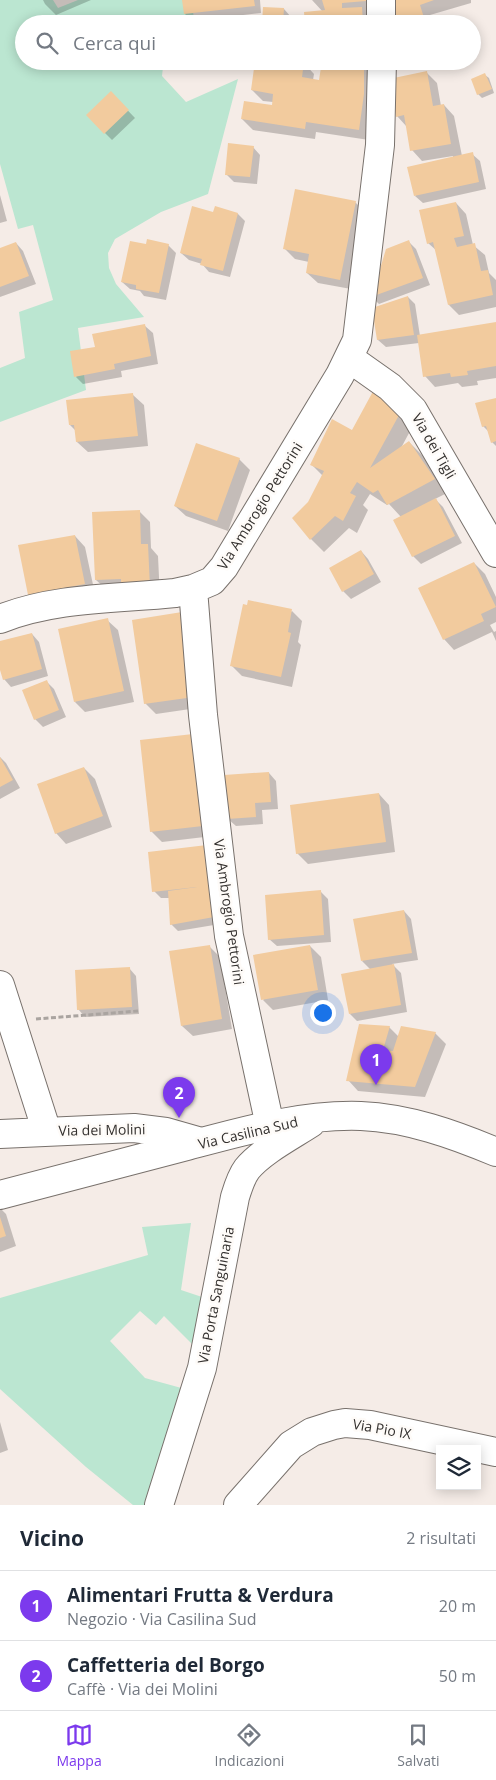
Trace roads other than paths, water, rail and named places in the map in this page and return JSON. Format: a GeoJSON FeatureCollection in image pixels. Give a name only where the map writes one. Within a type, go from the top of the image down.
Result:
{"type":"FeatureCollection","features":[{"type":"Feature","properties":{"kind":"street"},"geometry":{"type":"LineString","coordinates":[[381,0],[381,15]]}},
{"type":"Feature","properties":{"kind":"street","name":"Via Ambrogio Pettorini"},"geometry":{"type":"LineString","coordinates":[[270,1126],[230,936],[203,715],[193,589],[212,580],[224,567],[349,358],[357,340],[380,145],[382,70]]}},
{"type":"Feature","properties":{"kind":"street","name":"Via dei Tigli"},"geometry":{"type":"LineString","coordinates":[[349,358],[390,387],[413,410],[426,428],[470,510],[496,552]]}},
{"type":"Feature","properties":{"kind":"street"},"geometry":{"type":"LineString","coordinates":[[0,619],[49,605],[175,593],[193,589]]}},
{"type":"Feature","properties":{"kind":"street"},"geometry":{"type":"LineString","coordinates":[[0,985],[47,1132]]}},
{"type":"Feature","properties":{"kind":"street","name":"Via Casilina Sud"},"geometry":{"type":"LineString","coordinates":[[0,1195],[201,1142],[270,1126],[318,1118],[361,1116],[399,1121],[440,1131],[496,1152]]}},
{"type":"Feature","properties":{"kind":"street","name":"Via Porta Sanguinaria"},"geometry":{"type":"LineString","coordinates":[[158,1505],[200,1376],[235,1197],[240,1181],[248,1168],[258,1158],[318,1118]]}},
{"type":"Feature","properties":{"kind":"street","name":"Via dei Molini"},"geometry":{"type":"LineString","coordinates":[[0,1134],[145,1128],[176,1134],[201,1142]]}},
{"type":"Feature","properties":{"kind":"street","name":"Via Pio IX"},"geometry":{"type":"LineString","coordinates":[[238,1505],[291,1445],[312,1432],[334,1425],[351,1423],[370,1425],[496,1452]]}},
{"type":"Feature","properties":{"kind":"place","name":"Alimentari Frutta & Verdura"},"geometry":{"type":"Point","coordinates":[376,1085]}},
{"type":"Feature","properties":{"kind":"place","name":"Caffetteria del Borgo"},"geometry":{"type":"Point","coordinates":[179,1118]}}]}
